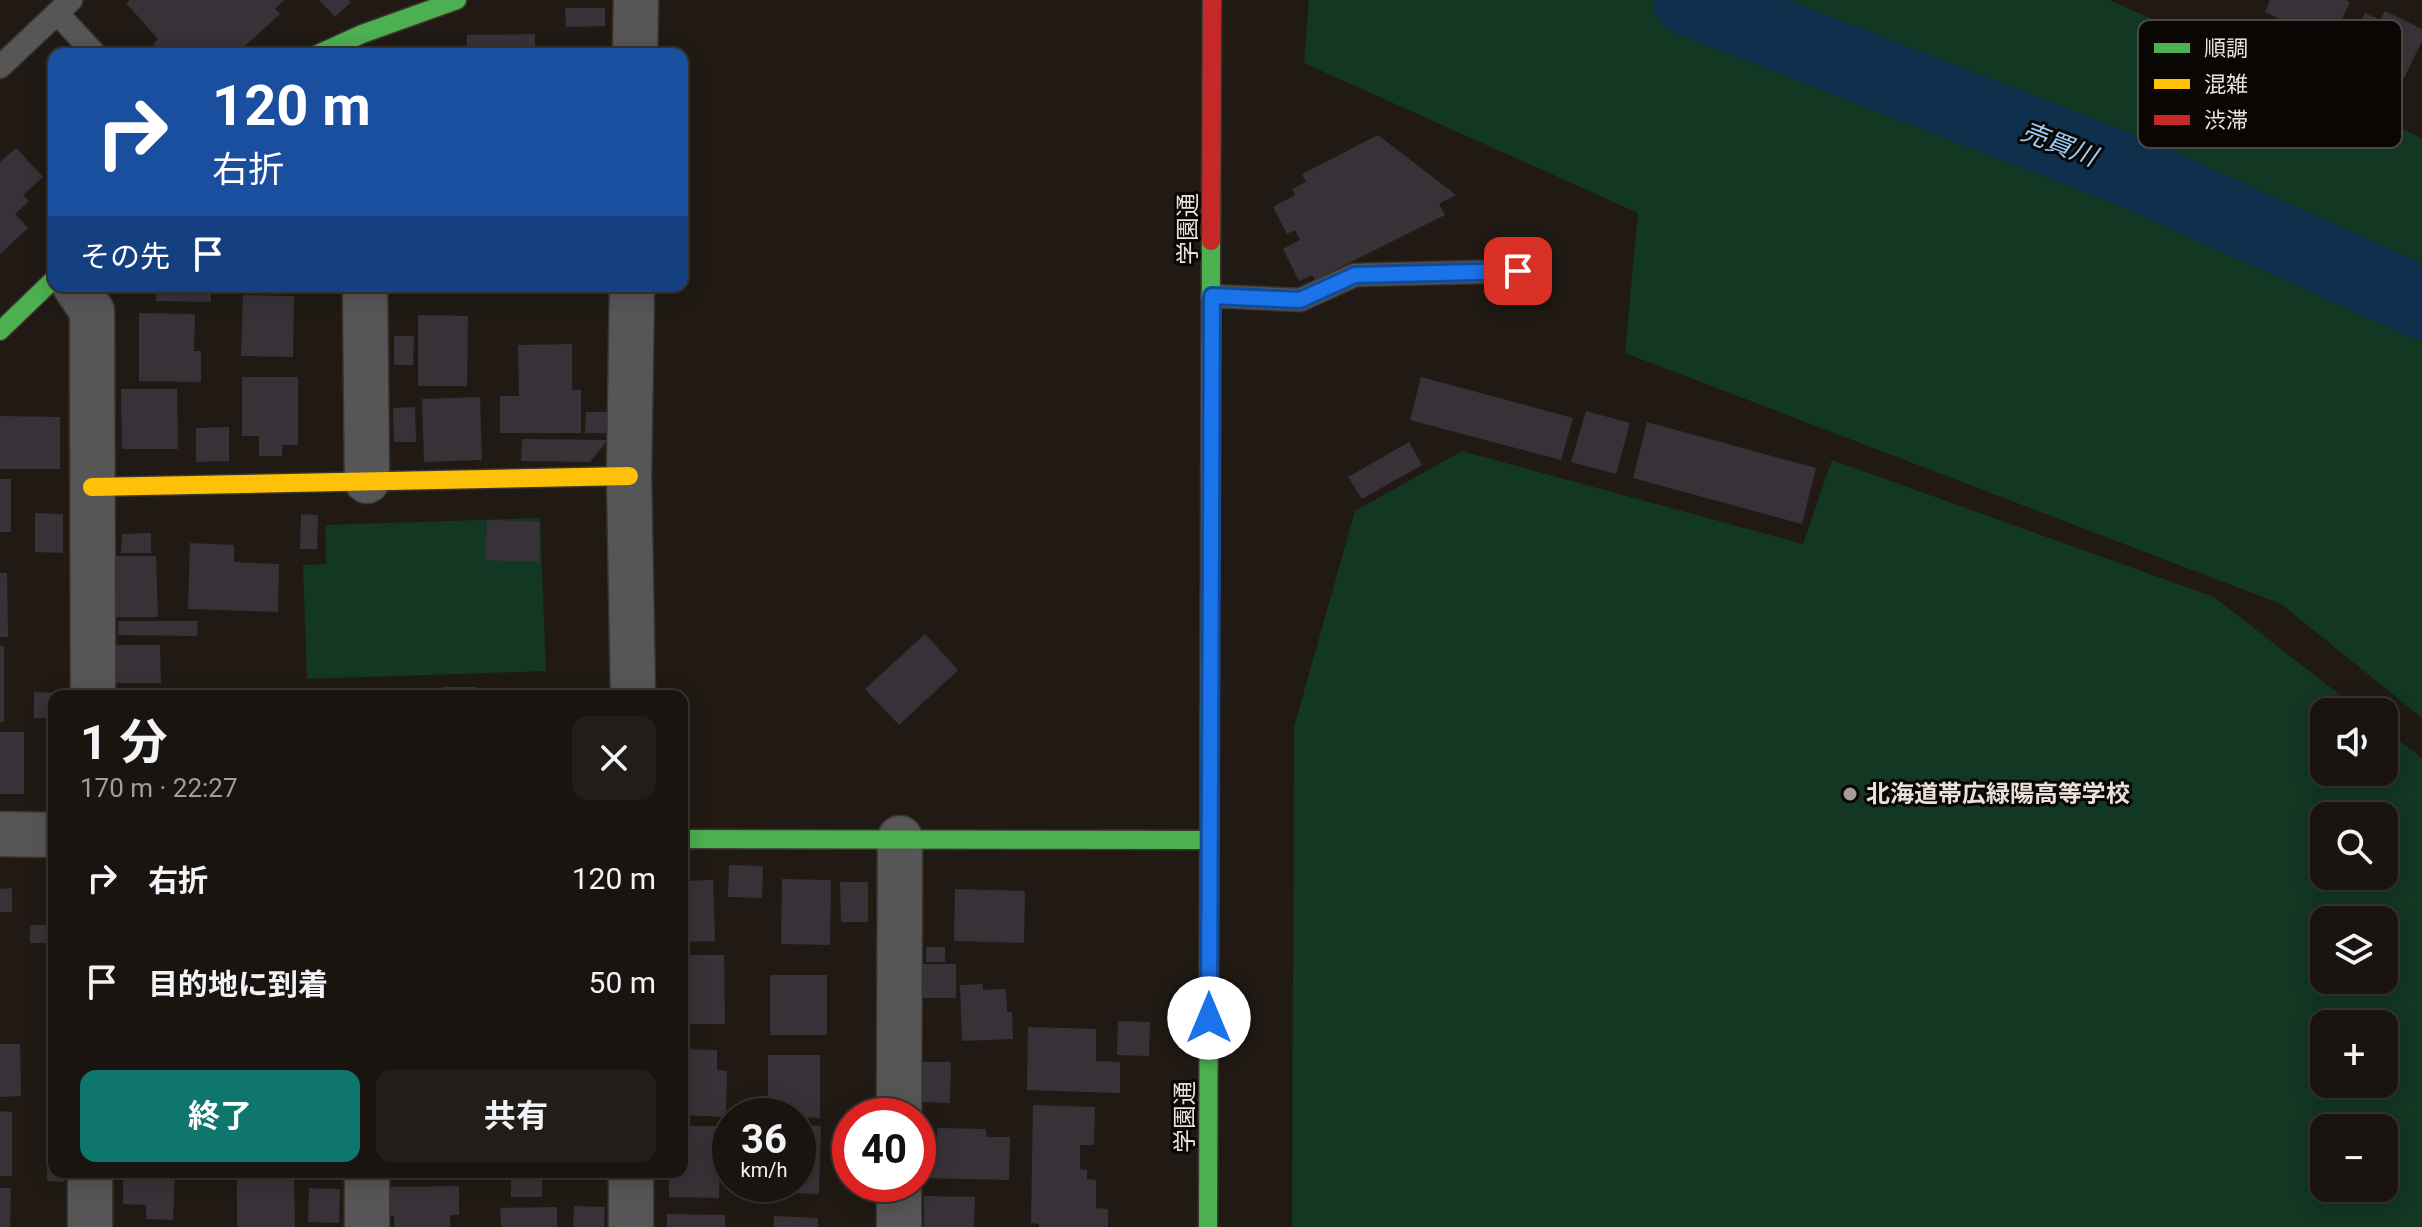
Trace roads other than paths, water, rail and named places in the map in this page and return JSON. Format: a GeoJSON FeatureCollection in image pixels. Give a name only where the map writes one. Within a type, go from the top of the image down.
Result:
{"type":"FeatureCollection","features":[{"type":"Feature","properties":{"kind":"street"},"geometry":{"type":"LineString","coordinates":[[362,44],[457,0]]}},
{"type":"Feature","properties":{"kind":"street"},"geometry":{"type":"LineString","coordinates":[[635,48],[636,0]]}},
{"type":"Feature","properties":{"kind":"street","name":"学園通"},"geometry":{"type":"LineString","coordinates":[[1208,1227],[1212,0]]}},
{"type":"Feature","properties":{"kind":"street"},"geometry":{"type":"LineString","coordinates":[[0,331],[48,285]]}},
{"type":"Feature","properties":{"kind":"street"},"geometry":{"type":"LineString","coordinates":[[79,292],[92,311],[93,690]]}},
{"type":"Feature","properties":{"kind":"street"},"geometry":{"type":"LineString","coordinates":[[365,292],[367,481]]}},
{"type":"Feature","properties":{"kind":"street"},"geometry":{"type":"LineString","coordinates":[[632,292],[629,476],[633,690]]}},
{"type":"Feature","properties":{"kind":"street"},"geometry":{"type":"LineString","coordinates":[[92,487],[629,476]]}},
{"type":"Feature","properties":{"kind":"street"},"geometry":{"type":"LineString","coordinates":[[0,834],[48,835]]}},
{"type":"Feature","properties":{"kind":"street"},"geometry":{"type":"LineString","coordinates":[[899,1098],[900,838]]}},
{"type":"Feature","properties":{"kind":"street"},"geometry":{"type":"LineString","coordinates":[[688,839],[1210,840]]}},
{"type":"Feature","properties":{"kind":"street"},"geometry":{"type":"LineString","coordinates":[[90,1178],[90,1227]]}},
{"type":"Feature","properties":{"kind":"street"},"geometry":{"type":"LineString","coordinates":[[367,1178],[367,1227]]}},
{"type":"Feature","properties":{"kind":"street"},"geometry":{"type":"LineString","coordinates":[[631,1178],[631,1227]]}},
{"type":"Feature","properties":{"kind":"street"},"geometry":{"type":"LineString","coordinates":[[899,1202],[899,1227]]}},
{"type":"Feature","properties":{"kind":"lane"},"geometry":{"type":"LineString","coordinates":[[0,67],[64,7],[91,48]]}},
{"type":"Feature","properties":{"kind":"lane"},"geometry":{"type":"LineString","coordinates":[[1212,296],[1300,300],[1355,275],[1518,271]]}},
{"type":"Feature","properties":{"kind":"waterway","name":"売買川"},"geometry":{"type":"LineString","coordinates":[[1689,0],[2139,175],[2422,303]]}},
{"type":"Feature","properties":{"kind":"place","name":"北海道帯広緑陽高等学校"},"geometry":{"type":"Point","coordinates":[1850,794]}}]}
